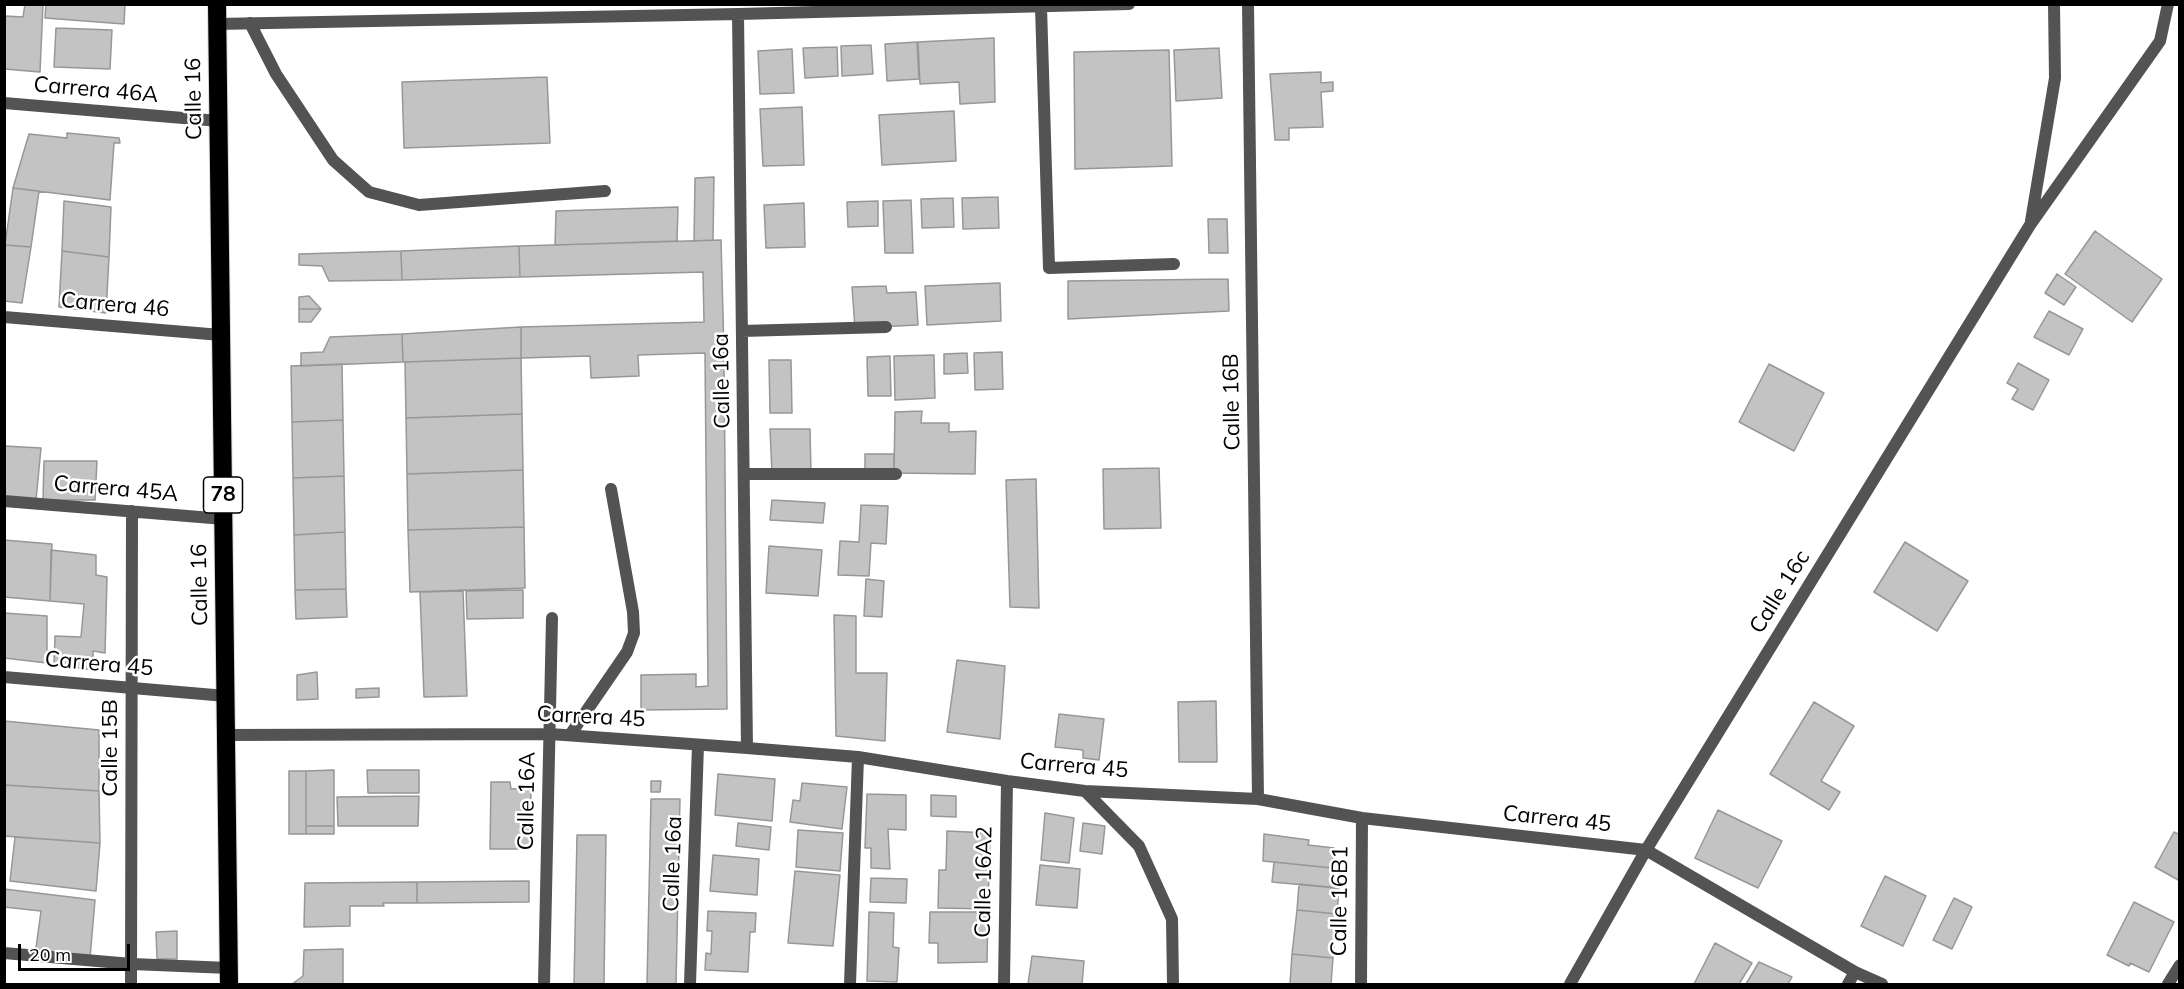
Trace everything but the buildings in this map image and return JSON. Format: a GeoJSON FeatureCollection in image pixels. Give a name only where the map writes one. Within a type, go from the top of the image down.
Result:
{"type":"FeatureCollection","features":[{"type":"Feature","properties":{"kind":"highway","name":"Calle 16"},"geometry":{"type":"LineString","coordinates":[[217,4],[229,976]]}},
{"type":"Feature","properties":{"kind":"street"},"geometry":{"type":"LineString","coordinates":[[218,24],[1129,4]]}},
{"type":"Feature","properties":{"kind":"street","name":"Calle 16B"},"geometry":{"type":"LineString","coordinates":[[1248,4],[1258,799]]}},
{"type":"Feature","properties":{"kind":"street"},"geometry":{"type":"LineString","coordinates":[[2030,225],[2055,78],[2054,4]]}},
{"type":"Feature","properties":{"kind":"street","name":"Calle 16c"},"geometry":{"type":"LineString","coordinates":[[1570,984],[1646,850],[2030,225],[2160,41],[2168,4]]}},
{"type":"Feature","properties":{"kind":"street"},"geometry":{"type":"LineString","coordinates":[[1041,7],[1049,268],[1174,264]]}},
{"type":"Feature","properties":{"kind":"street","name":"Calle 16a"},"geometry":{"type":"LineString","coordinates":[[738,14],[747,748]]}},
{"type":"Feature","properties":{"kind":"street"},"geometry":{"type":"LineString","coordinates":[[250,23],[276,74],[333,160],[369,192],[419,205],[605,191]]}},
{"type":"Feature","properties":{"kind":"street","name":"Carrera 46A"},"geometry":{"type":"LineString","coordinates":[[4,103],[219,121]]}},
{"type":"Feature","properties":{"kind":"street","name":"Carrera 46"},"geometry":{"type":"LineString","coordinates":[[4,317],[221,335]]}},
{"type":"Feature","properties":{"kind":"street"},"geometry":{"type":"LineString","coordinates":[[742,331],[886,327]]}},
{"type":"Feature","properties":{"kind":"street"},"geometry":{"type":"LineString","coordinates":[[744,474],[896,474]]}},
{"type":"Feature","properties":{"kind":"street"},"geometry":{"type":"LineString","coordinates":[[570,735],[627,652],[634,633],[633,612],[612,489]]}},
{"type":"Feature","properties":{"kind":"street","name":"Carrera 45A"},"geometry":{"type":"LineString","coordinates":[[4,501],[224,519]]}},
{"type":"Feature","properties":{"kind":"street","name":"Calle 15B"},"geometry":{"type":"LineString","coordinates":[[131,984],[132,511]]}},
{"type":"Feature","properties":{"kind":"street","name":"Calle 16A"},"geometry":{"type":"LineString","coordinates":[[544,984],[552,618]]}},
{"type":"Feature","properties":{"kind":"street","name":"Carrera 45"},"geometry":{"type":"LineString","coordinates":[[4,677],[226,696]]}},
{"type":"Feature","properties":{"kind":"street","name":"Carrera 45"},"geometry":{"type":"LineString","coordinates":[[226,735],[550,734],[747,748],[858,757],[1006,781],[1085,791],[1258,799],[1362,819],[1646,850],[1855,972],[1882,984]]}},
{"type":"Feature","properties":{"kind":"street","name":"Calle 16a"},"geometry":{"type":"LineString","coordinates":[[690,984],[698,745]]}},
{"type":"Feature","properties":{"kind":"street"},"geometry":{"type":"LineString","coordinates":[[850,984],[858,757]]}},
{"type":"Feature","properties":{"kind":"street","name":"Calle 16A2"},"geometry":{"type":"LineString","coordinates":[[1004,984],[1006,781]]}},
{"type":"Feature","properties":{"kind":"street"},"geometry":{"type":"LineString","coordinates":[[1085,791],[1139,846],[1172,919],[1173,984]]}},
{"type":"Feature","properties":{"kind":"street","name":"Calle 16B1"},"geometry":{"type":"LineString","coordinates":[[1360,984],[1362,819]]}},
{"type":"Feature","properties":{"kind":"street"},"geometry":{"type":"LineString","coordinates":[[4,953],[132,964],[229,976]]}},
{"type":"Feature","properties":{"kind":"street"},"geometry":{"type":"LineString","coordinates":[[2168,984],[2180,965]]}},
{"type":"Feature","properties":{"kind":"street"},"geometry":{"type":"LineString","coordinates":[[1848,984],[1855,972]]}}]}
